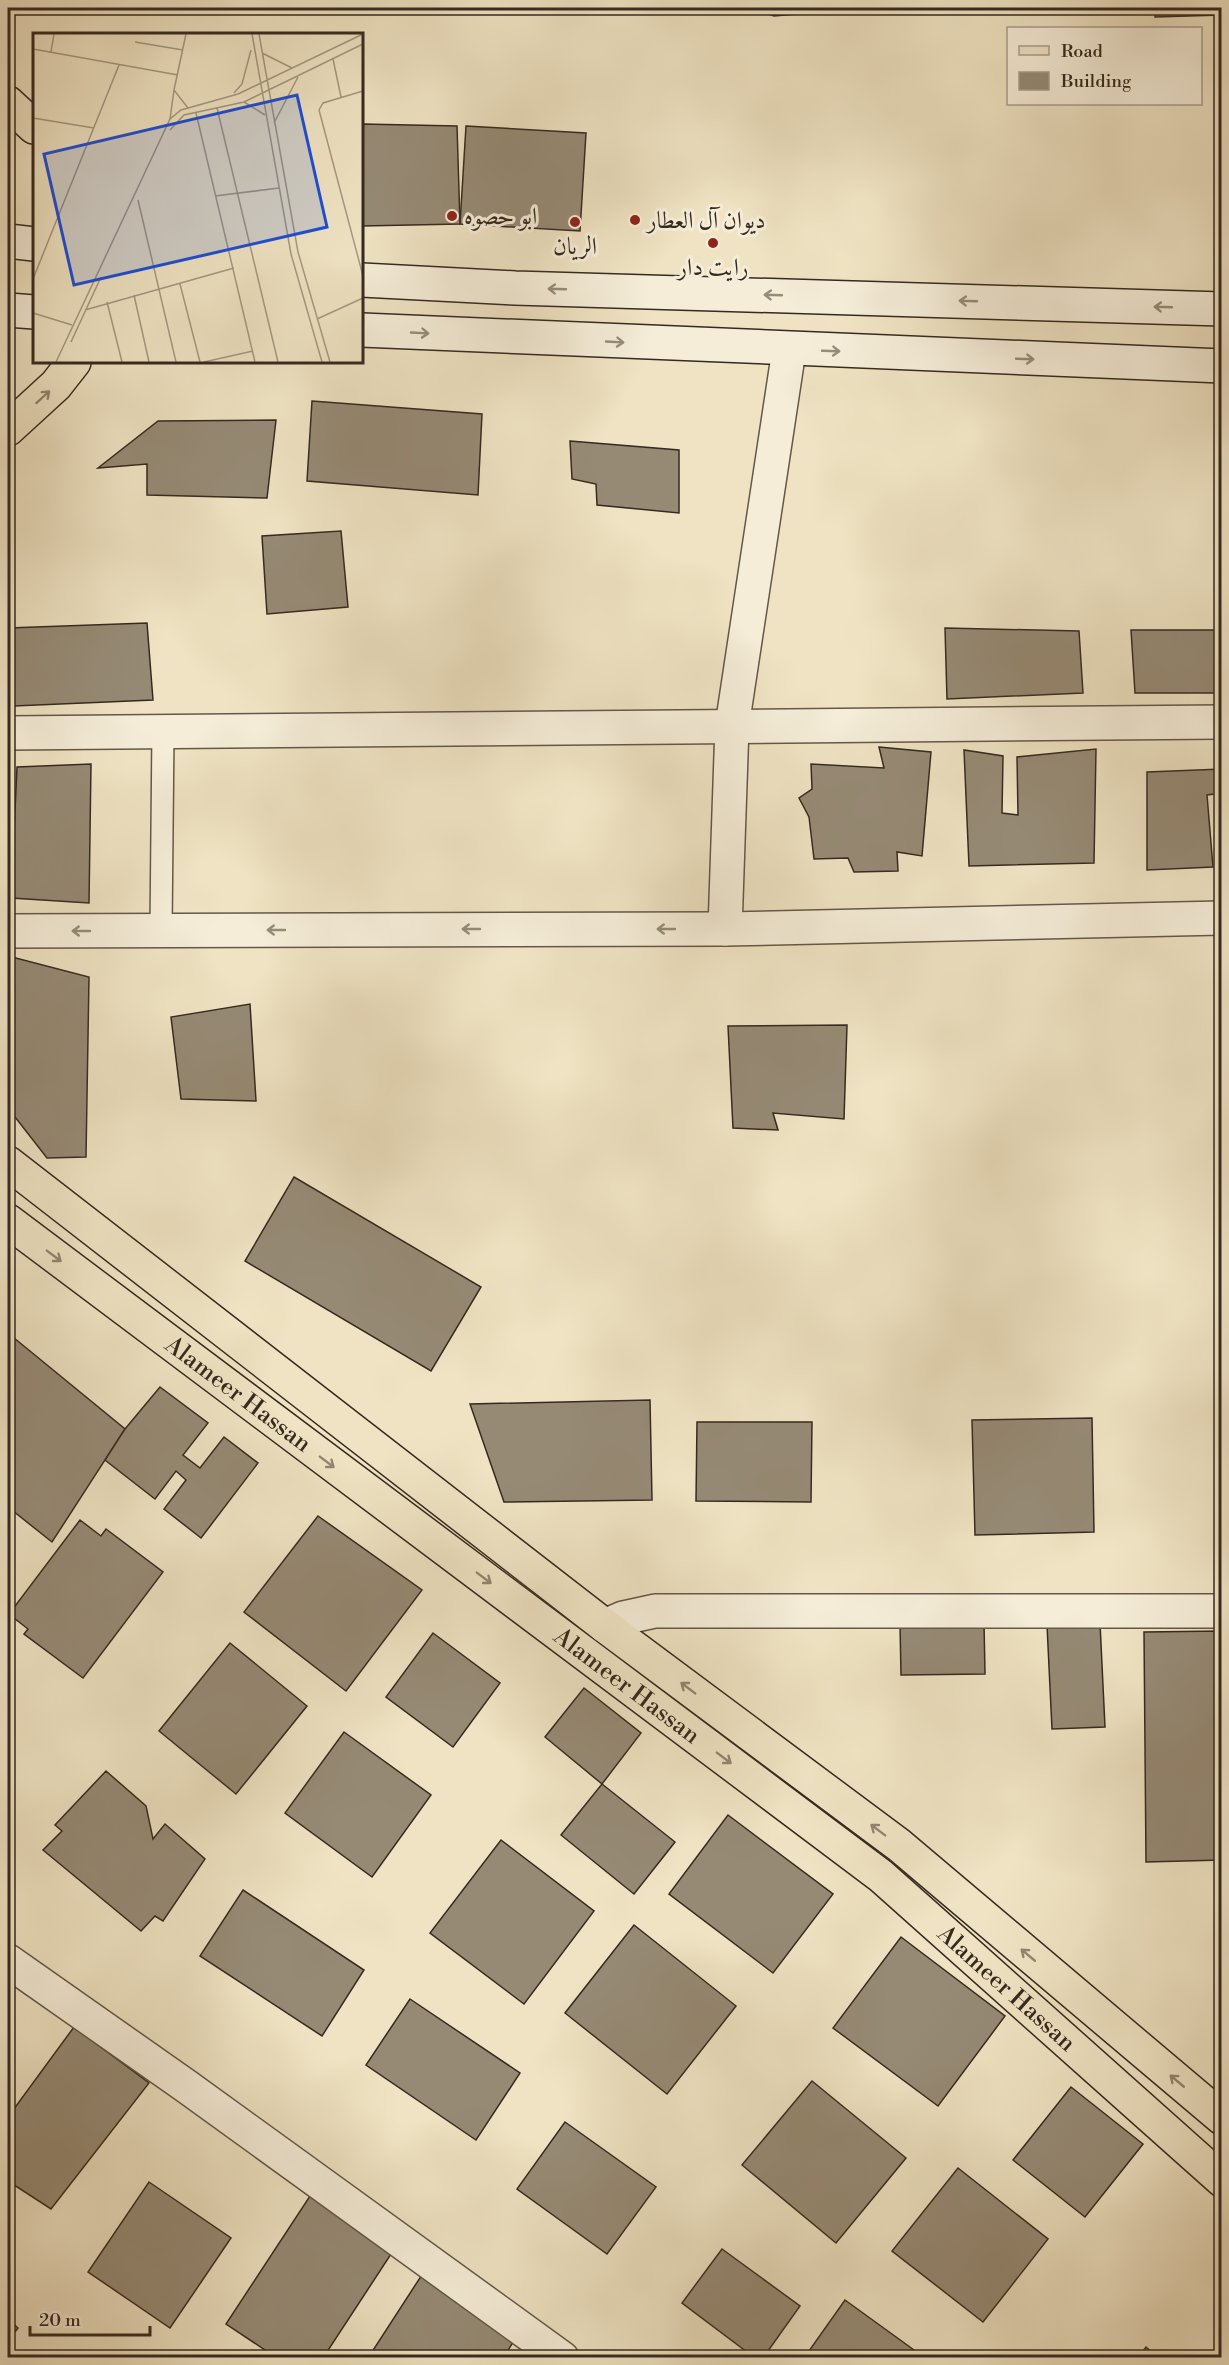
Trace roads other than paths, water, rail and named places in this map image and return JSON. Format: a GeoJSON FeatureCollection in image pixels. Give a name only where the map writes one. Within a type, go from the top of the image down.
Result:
{"type":"FeatureCollection","features":[{"type":"Feature","properties":{"kind":"main road"},"geometry":{"type":"LineString","coordinates":[[8,103],[33,126]]}},
{"type":"Feature","properties":{"kind":"main road"},"geometry":{"type":"LineString","coordinates":[[8,429],[56,385],[73,363]]}},
{"type":"Feature","properties":{"kind":"main road","name":"Alameer Hassan"},"geometry":{"type":"LineString","coordinates":[[8,1163],[605,1626],[899,1845],[1221,2118]]}},
{"type":"Feature","properties":{"kind":"main road","name":"Alameer Hassan"},"geometry":{"type":"LineString","coordinates":[[8,1221],[881,1876],[1221,2180]]}},
{"type":"Feature","properties":{"kind":"street"},"geometry":{"type":"LineString","coordinates":[[8,241],[33,244]]}},
{"type":"Feature","properties":{"kind":"street"},"geometry":{"type":"LineString","coordinates":[[363,280],[527,288],[1221,309]]}},
{"type":"Feature","properties":{"kind":"street"},"geometry":{"type":"LineString","coordinates":[[8,310],[33,312]]}},
{"type":"Feature","properties":{"kind":"street"},"geometry":{"type":"LineString","coordinates":[[363,330],[789,350],[1221,366]]}},
{"type":"Feature","properties":{"kind":"street"},"geometry":{"type":"LineString","coordinates":[[725,928],[732,726],[789,350]]}},
{"type":"Feature","properties":{"kind":"street"},"geometry":{"type":"LineString","coordinates":[[8,733],[1221,722]]}},
{"type":"Feature","properties":{"kind":"street"},"geometry":{"type":"LineString","coordinates":[[8,931],[725,928],[1221,918]]}},
{"type":"Feature","properties":{"kind":"street"},"geometry":{"type":"LineString","coordinates":[[605,1626],[623,1618],[656,1611],[1221,1611]]}},
{"type":"Feature","properties":{"kind":"street"},"geometry":{"type":"LineString","coordinates":[[8,1961],[186,2085],[562,2358]]}},
{"type":"Feature","properties":{"kind":"lane"},"geometry":{"type":"LineString","coordinates":[[161,930],[164,731]]}},
{"type":"Feature","properties":{"kind":"place","name":"ابو حصوه"},"geometry":{"type":"Point","coordinates":[452,216]}},
{"type":"Feature","properties":{"kind":"place","name":"ديوان آل العطار"},"geometry":{"type":"Point","coordinates":[635,220]}},
{"type":"Feature","properties":{"kind":"place","name":"الريان"},"geometry":{"type":"Point","coordinates":[575,222]}},
{"type":"Feature","properties":{"kind":"place","name":"رايت دار"},"geometry":{"type":"Point","coordinates":[713,243]}}]}
